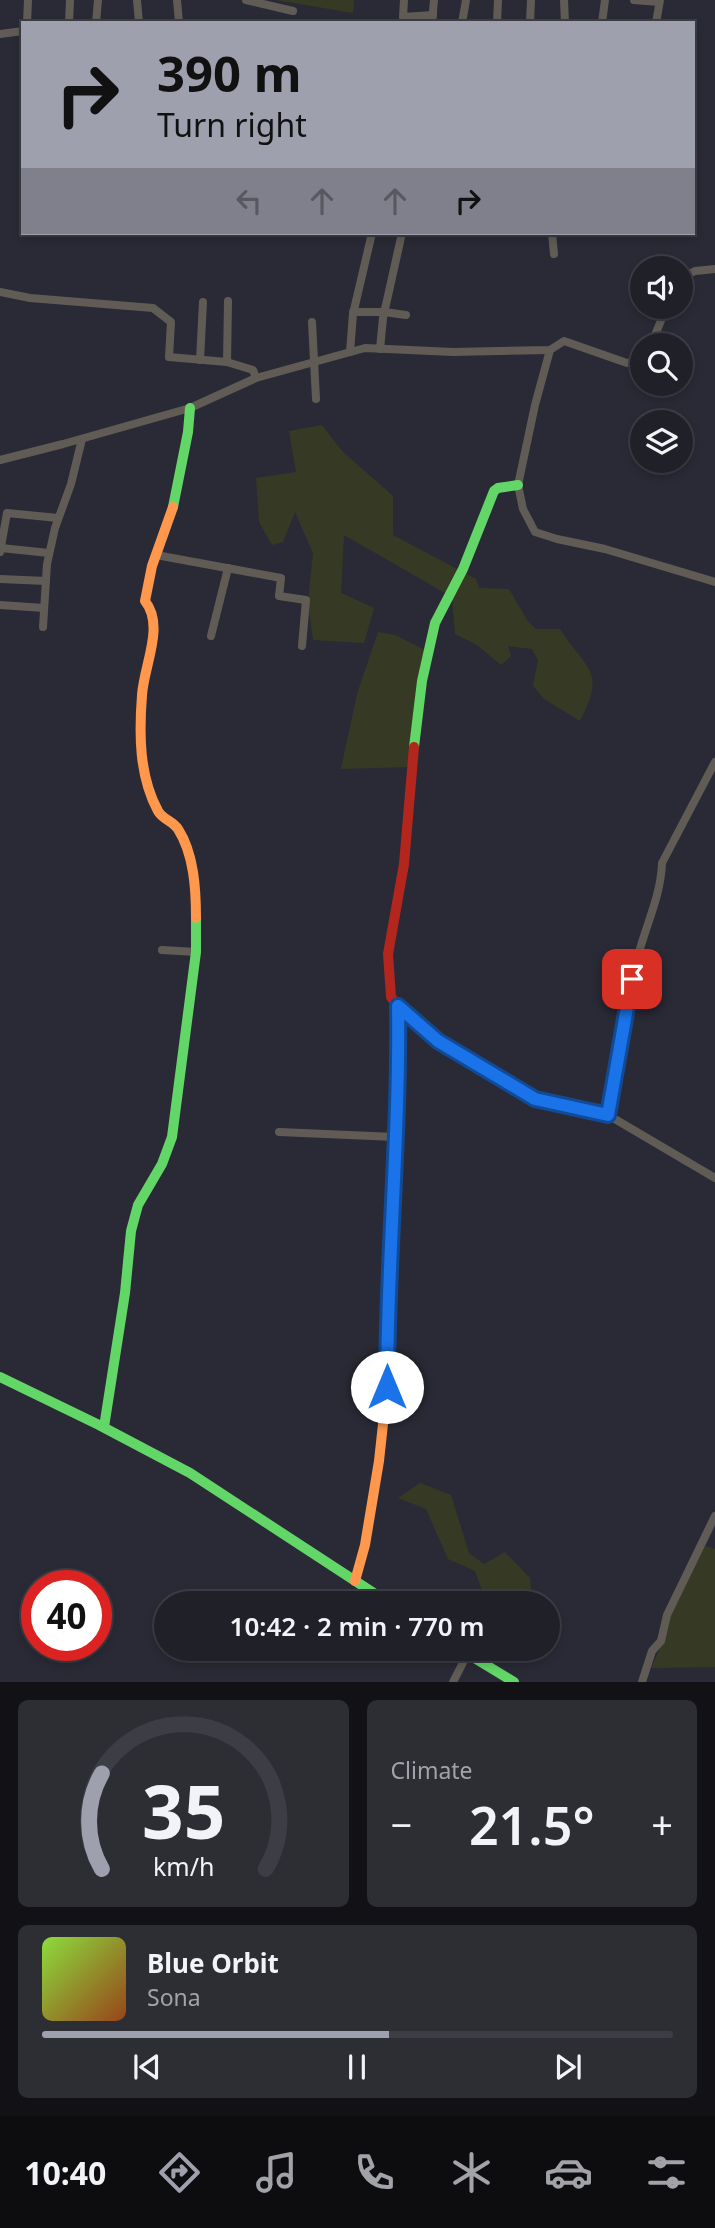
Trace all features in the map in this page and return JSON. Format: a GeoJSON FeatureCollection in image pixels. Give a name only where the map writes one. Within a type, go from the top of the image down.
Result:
{"type":"FeatureCollection","features":[{"type":"Feature","properties":{"kind":"street"},"geometry":{"type":"LineString","coordinates":[[27,21],[28,0]]}},
{"type":"Feature","properties":{"kind":"street"},"geometry":{"type":"LineString","coordinates":[[69,21],[70,0]]}},
{"type":"Feature","properties":{"kind":"street"},"geometry":{"type":"LineString","coordinates":[[96,21],[98,0]]}},
{"type":"Feature","properties":{"kind":"street"},"geometry":{"type":"LineString","coordinates":[[136,0],[139,21]]}},
{"type":"Feature","properties":{"kind":"street"},"geometry":{"type":"LineString","coordinates":[[177,0],[179,21]]}},
{"type":"Feature","properties":{"kind":"street"},"geometry":{"type":"LineString","coordinates":[[246,0],[293,11]]}},
{"type":"Feature","properties":{"kind":"street"},"geometry":{"type":"LineString","coordinates":[[404,0],[403,17],[432,19],[434,0]]}},
{"type":"Feature","properties":{"kind":"street"},"geometry":{"type":"LineString","coordinates":[[462,21],[466,0]]}},
{"type":"Feature","properties":{"kind":"street"},"geometry":{"type":"LineString","coordinates":[[497,21],[498,0]]}},
{"type":"Feature","properties":{"kind":"street"},"geometry":{"type":"LineString","coordinates":[[530,21],[531,0]]}},
{"type":"Feature","properties":{"kind":"street"},"geometry":{"type":"LineString","coordinates":[[565,0],[565,21]]}},
{"type":"Feature","properties":{"kind":"street"},"geometry":{"type":"LineString","coordinates":[[603,21],[605,0]]}},
{"type":"Feature","properties":{"kind":"street"},"geometry":{"type":"LineString","coordinates":[[634,0],[659,1],[656,21]]}},
{"type":"Feature","properties":{"kind":"street"},"geometry":{"type":"LineString","coordinates":[[0,34],[21,31]]}},
{"type":"Feature","properties":{"kind":"street"},"geometry":{"type":"LineString","coordinates":[[350,352],[353,312],[372,235]]}},
{"type":"Feature","properties":{"kind":"street"},"geometry":{"type":"LineString","coordinates":[[380,349],[384,312],[402,235]]}},
{"type":"Feature","properties":{"kind":"street"},"geometry":{"type":"LineString","coordinates":[[552,235],[554,254]]}},
{"type":"Feature","properties":{"kind":"street"},"geometry":{"type":"LineString","coordinates":[[693,272],[715,269]]}},
{"type":"Feature","properties":{"kind":"street"},"geometry":{"type":"LineString","coordinates":[[0,292],[30,298],[153,308],[171,322],[169,357],[241,365],[253,370],[256,378]]}},
{"type":"Feature","properties":{"kind":"street"},"geometry":{"type":"LineString","coordinates":[[200,360],[203,302]]}},
{"type":"Feature","properties":{"kind":"street"},"geometry":{"type":"LineString","coordinates":[[227,362],[228,302]]}},
{"type":"Feature","properties":{"kind":"street"},"geometry":{"type":"LineString","coordinates":[[353,312],[384,312],[406,316]]}},
{"type":"Feature","properties":{"kind":"street"},"geometry":{"type":"LineString","coordinates":[[312,322],[316,399]]}},
{"type":"Feature","properties":{"kind":"street"},"geometry":{"type":"LineString","coordinates":[[0,460],[190,408],[256,378],[365,348],[453,352],[550,350],[564,341],[630,362]]}},
{"type":"Feature","properties":{"kind":"street"},"geometry":{"type":"LineString","coordinates":[[550,350],[518,485],[523,509],[535,531],[715,582]]}},
{"type":"Feature","properties":{"kind":"street"},"geometry":{"type":"LineString","coordinates":[[104,1427],[125,1293],[131,1231],[138,1206],[162,1164],[172,1137],[196,952],[196,891],[189,856],[177,827],[159,814],[140,750],[146,664],[154,631],[152,610],[145,601],[152,566],[173,506],[188,432],[190,408]]}},
{"type":"Feature","properties":{"kind":"street"},"geometry":{"type":"LineString","coordinates":[[43,627],[50,552],[82,439]]}},
{"type":"Feature","properties":{"kind":"street"},"geometry":{"type":"LineString","coordinates":[[518,485],[494,491],[463,569],[435,623],[427,653],[415,732],[404,864],[388,954],[391,998],[438,1041],[535,1099],[608,1115],[715,1178]]}},
{"type":"Feature","properties":{"kind":"street"},"geometry":{"type":"LineString","coordinates":[[50,552],[0,550],[6,513],[58,517]]}},
{"type":"Feature","properties":{"kind":"street"},"geometry":{"type":"LineString","coordinates":[[156,555],[281,578],[279,596],[306,600],[302,646]]}},
{"type":"Feature","properties":{"kind":"street"},"geometry":{"type":"LineString","coordinates":[[211,636],[228,568]]}},
{"type":"Feature","properties":{"kind":"street"},"geometry":{"type":"LineString","coordinates":[[0,579],[46,581]]}},
{"type":"Feature","properties":{"kind":"street"},"geometry":{"type":"LineString","coordinates":[[0,606],[44,608]]}},
{"type":"Feature","properties":{"kind":"street"},"geometry":{"type":"LineString","coordinates":[[608,1115],[626,1003],[662,879],[662,863],[715,762]]}},
{"type":"Feature","properties":{"kind":"street"},"geometry":{"type":"LineString","coordinates":[[162,950],[196,952]]}},
{"type":"Feature","properties":{"kind":"street"},"geometry":{"type":"LineString","coordinates":[[355,1581],[365,1545],[377,1474],[387,1387],[387,1300],[398,1006]]}},
{"type":"Feature","properties":{"kind":"street"},"geometry":{"type":"LineString","coordinates":[[279,1132],[395,1138]]}},
{"type":"Feature","properties":{"kind":"street"},"geometry":{"type":"LineString","coordinates":[[0,1377],[104,1427],[190,1473],[370,1591]]}},
{"type":"Feature","properties":{"kind":"street"},"geometry":{"type":"LineString","coordinates":[[642,1682],[652,1651],[661,1641],[667,1615],[715,1516]]}},
{"type":"Feature","properties":{"kind":"street"},"geometry":{"type":"LineString","coordinates":[[453,1682],[459,1661]]}},
{"type":"Feature","properties":{"kind":"street"},"geometry":{"type":"LineString","coordinates":[[478,1661],[514,1682]]}},
{"type":"Feature","properties":{"kind":"green space"},"geometry":{"type":"Polygon","coordinates":[[[276,0],[354,0],[353,13],[276,0]]]}},
{"type":"Feature","properties":{"kind":"green space"},"geometry":{"type":"Polygon","coordinates":[[[322,425],[342,451],[393,496],[393,535],[476,579],[479,588],[509,589],[527,620],[536,629],[560,629],[585,663],[592,680],[592,691],[580,721],[544,699],[533,686],[538,660],[532,649],[508,646],[511,656],[501,665],[477,645],[455,634],[452,597],[344,535],[341,593],[374,608],[364,643],[313,640],[308,603],[313,553],[295,512],[283,542],[272,545],[259,522],[256,478],[296,472],[289,431],[322,425]]]}},
{"type":"Feature","properties":{"kind":"green space"},"geometry":{"type":"Polygon","coordinates":[[[378,632],[395,635],[425,650],[409,767],[341,769],[357,694],[378,632]]]}},
{"type":"Feature","properties":{"kind":"green space"},"geometry":{"type":"Polygon","coordinates":[[[420,1483],[451,1495],[469,1553],[484,1564],[505,1552],[530,1578],[531,1591],[482,1591],[475,1571],[448,1559],[426,1509],[398,1498],[420,1483]]]}},
{"type":"Feature","properties":{"kind":"green space"},"geometry":{"type":"Polygon","coordinates":[[[705,1546],[715,1549],[715,1667],[651,1668],[663,1642],[669,1616],[705,1546]]]}},
{"type":"Feature","properties":{"kind":"traffic: fast"},"geometry":{"type":"LineString","coordinates":[[173,507],[190,408]]}},
{"type":"Feature","properties":{"kind":"traffic: fast"},"geometry":{"type":"LineString","coordinates":[[414,747],[422,681],[435,623],[463,569],[494,491],[518,485]]}},
{"type":"Feature","properties":{"kind":"traffic: fast"},"geometry":{"type":"LineString","coordinates":[[104,1427],[125,1293],[131,1231],[138,1205],[162,1164],[172,1137],[196,952],[196,918]]}},
{"type":"Feature","properties":{"kind":"traffic: fast"},"geometry":{"type":"LineString","coordinates":[[0,1377],[190,1473],[371,1591]]}},
{"type":"Feature","properties":{"kind":"traffic: fast"},"geometry":{"type":"LineString","coordinates":[[479,1661],[514,1682]]}},
{"type":"Feature","properties":{"kind":"traffic: slow"},"geometry":{"type":"LineString","coordinates":[[173,507],[152,566],[145,601],[151,611],[153,634],[142,695],[141,740],[144,769],[152,798],[160,814],[178,829],[188,849],[195,884],[196,918]]}},
{"type":"Feature","properties":{"kind":"traffic: slow"},"geometry":{"type":"LineString","coordinates":[[355,1581],[365,1545],[379,1461],[387,1387],[391,1198]]}},
{"type":"Feature","properties":{"kind":"traffic: jam"},"geometry":{"type":"LineString","coordinates":[[391,1198],[398,1006],[391,997],[388,954],[404,864],[414,747]]}},
{"type":"Feature","properties":{"kind":"route"},"geometry":{"type":"LineString","coordinates":[[387,1387],[387,1300],[398,1006],[438,1041],[535,1099],[608,1115],[632,979]]}}]}
